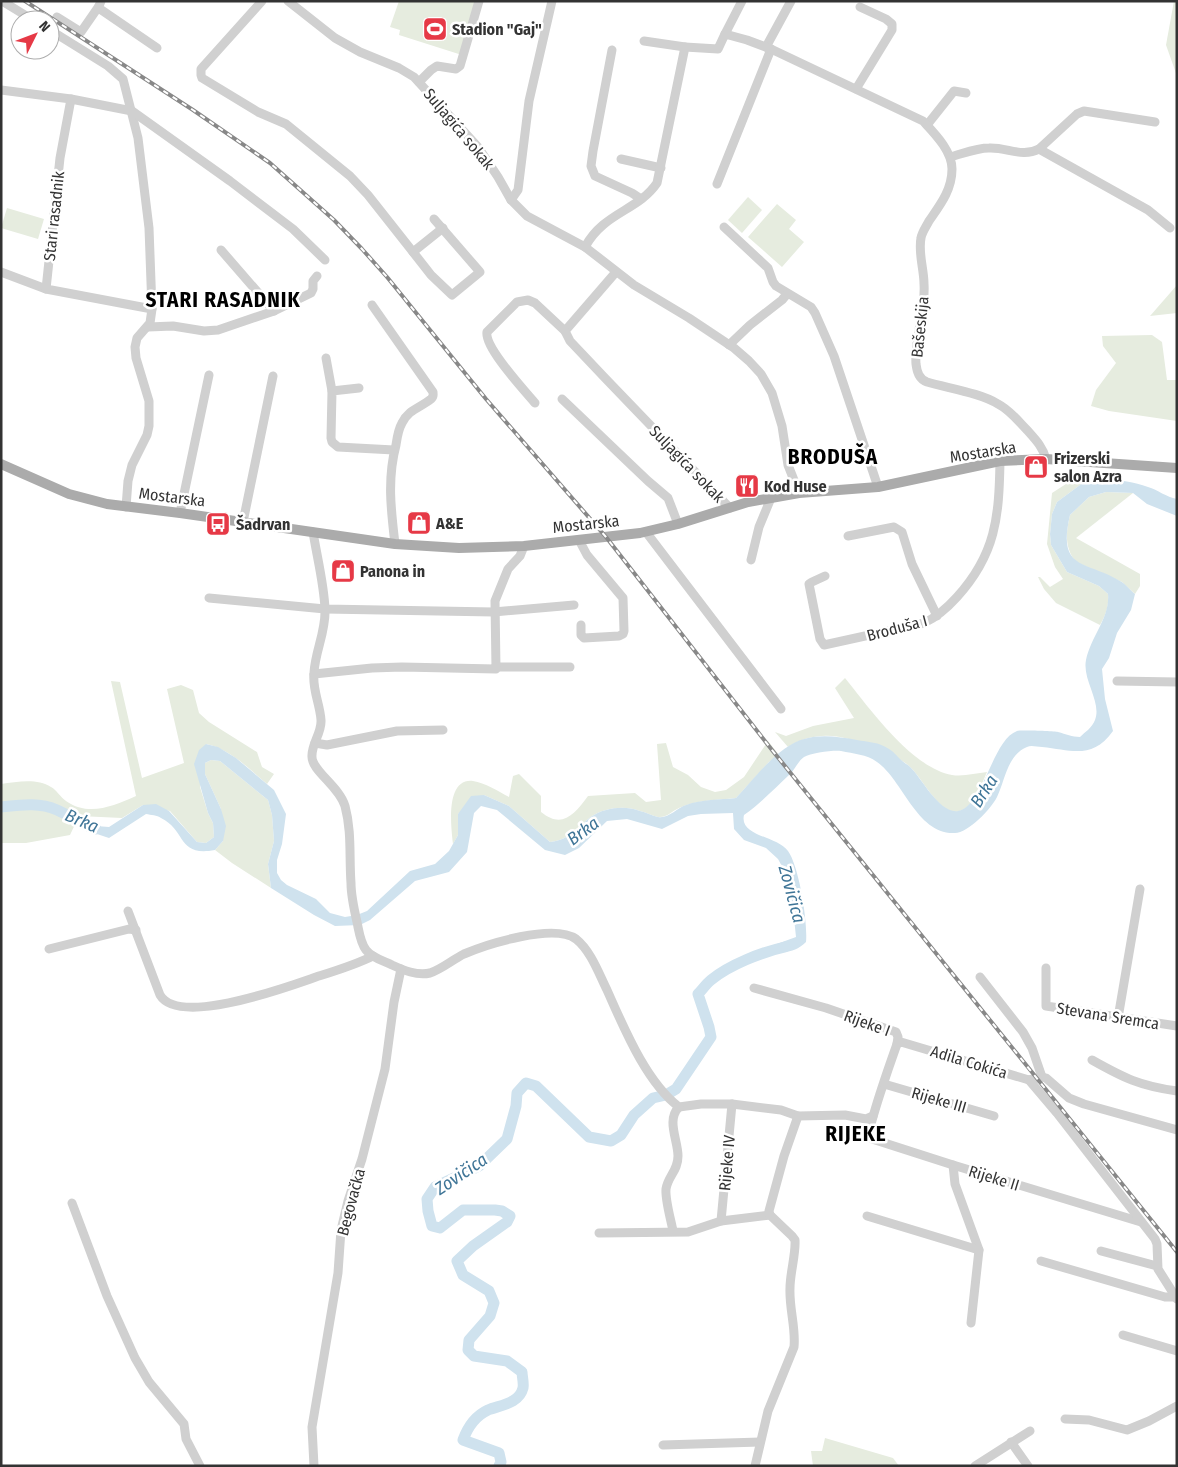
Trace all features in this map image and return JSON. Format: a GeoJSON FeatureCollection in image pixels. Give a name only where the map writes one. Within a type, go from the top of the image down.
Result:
{"type":"FeatureCollection","features":[{"type":"Feature","properties":{"kind":"main road","name":"Mostarska"},"geometry":{"type":"LineString","coordinates":[[1,464],[69,494],[88,500],[126,507],[395,544],[459,548],[524,546],[646,532],[772,498],[799,493],[878,487],[1000,461],[1046,459],[1177,468]]}},
{"type":"Feature","properties":{"kind":"street"},"geometry":{"type":"LineString","coordinates":[[2,1],[17,10]]}},
{"type":"Feature","properties":{"kind":"street"},"geometry":{"type":"LineString","coordinates":[[262,1],[201,68],[201,75],[205,80],[258,112],[286,124],[350,176],[368,195],[431,275],[452,294],[480,272],[434,218]]}},
{"type":"Feature","properties":{"kind":"street","name":"Suljagića sokak"},"geometry":{"type":"LineString","coordinates":[[288,1],[335,38],[360,52],[399,68],[419,82],[478,147],[511,200],[527,216],[585,247],[616,272],[728,345],[749,361],[770,388],[779,412],[788,465],[799,493]]}},
{"type":"Feature","properties":{"kind":"street"},"geometry":{"type":"LineString","coordinates":[[419,82],[433,67],[456,69],[460,66],[480,1]]}},
{"type":"Feature","properties":{"kind":"street"},"geometry":{"type":"LineString","coordinates":[[511,200],[517,194],[529,101],[552,1]]}},
{"type":"Feature","properties":{"kind":"street"},"geometry":{"type":"LineString","coordinates":[[644,41],[685,47],[718,49],[742,1]]}},
{"type":"Feature","properties":{"kind":"street"},"geometry":{"type":"LineString","coordinates":[[717,184],[768,48],[791,1]]}},
{"type":"Feature","properties":{"kind":"street"},"geometry":{"type":"LineString","coordinates":[[60,19],[82,32],[100,4]]}},
{"type":"Feature","properties":{"kind":"street"},"geometry":{"type":"LineString","coordinates":[[100,4],[102,10],[157,48]]}},
{"type":"Feature","properties":{"kind":"street"},"geometry":{"type":"LineString","coordinates":[[856,88],[892,30],[892,24],[886,19],[860,8]]}},
{"type":"Feature","properties":{"kind":"street"},"geometry":{"type":"LineString","coordinates":[[725,34],[768,48],[923,121],[950,157],[984,148],[998,148],[1028,154],[1040,149],[1077,114],[1084,111],[1154,122]]}},
{"type":"Feature","properties":{"kind":"street"},"geometry":{"type":"LineString","coordinates":[[60,36],[108,66],[125,82],[138,138],[149,228],[152,309],[148,326],[137,338],[134,348],[150,401],[147,435],[132,465],[128,482],[126,507]]}},
{"type":"Feature","properties":{"kind":"street"},"geometry":{"type":"LineString","coordinates":[[585,247],[598,229],[607,221],[641,200],[657,183],[685,47]]}},
{"type":"Feature","properties":{"kind":"street"},"geometry":{"type":"LineString","coordinates":[[612,50],[591,166],[595,176],[632,193],[641,200]]}},
{"type":"Feature","properties":{"kind":"street"},"geometry":{"type":"LineString","coordinates":[[1,90],[71,99],[132,111],[222,175],[293,229],[325,260]]}},
{"type":"Feature","properties":{"kind":"street"},"geometry":{"type":"LineString","coordinates":[[927,125],[954,91],[966,93]]}},
{"type":"Feature","properties":{"kind":"street","name":"Stari rasadnik"},"geometry":{"type":"LineString","coordinates":[[46,289],[60,158],[71,99]]}},
{"type":"Feature","properties":{"kind":"street"},"geometry":{"type":"LineString","coordinates":[[1040,149],[1148,210],[1170,228]]}},
{"type":"Feature","properties":{"kind":"street","name":"Bašeskija"},"geometry":{"type":"LineString","coordinates":[[950,157],[952,170],[947,192],[923,230],[921,238],[920,251],[924,285],[916,354],[918,374],[921,379],[927,382],[997,403],[1009,412],[1038,442],[1046,459]]}},
{"type":"Feature","properties":{"kind":"street"},"geometry":{"type":"LineString","coordinates":[[621,159],[661,168]]}},
{"type":"Feature","properties":{"kind":"street"},"geometry":{"type":"LineString","coordinates":[[724,227],[768,268],[773,282],[787,294],[811,307],[815,313],[834,356],[878,487]]}},
{"type":"Feature","properties":{"kind":"street"},"geometry":{"type":"LineString","coordinates":[[413,252],[442,228]]}},
{"type":"Feature","properties":{"kind":"street"},"geometry":{"type":"LineString","coordinates":[[221,250],[274,311]]}},
{"type":"Feature","properties":{"kind":"street"},"geometry":{"type":"LineString","coordinates":[[1,272],[46,289],[152,309]]}},
{"type":"Feature","properties":{"kind":"street"},"geometry":{"type":"LineString","coordinates":[[565,331],[616,272]]}},
{"type":"Feature","properties":{"kind":"street"},"geometry":{"type":"LineString","coordinates":[[148,326],[173,326],[204,331],[218,330],[274,311],[311,293],[313,282],[317,276]]}},
{"type":"Feature","properties":{"kind":"street"},"geometry":{"type":"LineString","coordinates":[[728,345],[787,294]]}},
{"type":"Feature","properties":{"kind":"street","name":"Suljagića sokak"},"geometry":{"type":"LineString","coordinates":[[535,403],[497,357],[487,340],[487,332],[517,302],[528,300],[535,302],[565,331],[570,341],[730,508]]}},
{"type":"Feature","properties":{"kind":"street"},"geometry":{"type":"LineString","coordinates":[[372,305],[433,392],[433,396],[430,399],[412,411],[402,422],[394,450],[390,488],[395,544]]}},
{"type":"Feature","properties":{"kind":"street"},"geometry":{"type":"LineString","coordinates":[[326,358],[332,391],[331,438],[335,445],[394,450]]}},
{"type":"Feature","properties":{"kind":"street"},"geometry":{"type":"LineString","coordinates":[[180,513],[197,423],[209,376]]}},
{"type":"Feature","properties":{"kind":"street"},"geometry":{"type":"LineString","coordinates":[[243,522],[273,376]]}},
{"type":"Feature","properties":{"kind":"street"},"geometry":{"type":"LineString","coordinates":[[332,391],[360,388]]}},
{"type":"Feature","properties":{"kind":"street"},"geometry":{"type":"LineString","coordinates":[[562,399],[668,498],[678,524]]}},
{"type":"Feature","properties":{"kind":"street","name":"Broduša I"},"geometry":{"type":"LineString","coordinates":[[825,576],[809,584],[820,639],[824,645],[924,623],[937,616],[962,592],[988,553],[998,509],[1000,461]]}},
{"type":"Feature","properties":{"kind":"street"},"geometry":{"type":"LineString","coordinates":[[751,560],[759,527],[772,498]]}},
{"type":"Feature","properties":{"kind":"street"},"geometry":{"type":"LineString","coordinates":[[848,536],[894,528],[902,532],[912,564],[937,616]]}},
{"type":"Feature","properties":{"kind":"street"},"geometry":{"type":"LineString","coordinates":[[313,532],[325,608],[323,634],[314,674],[314,687],[321,720],[312,755],[313,764],[340,793],[346,809],[351,845],[350,885],[364,948],[373,956],[401,969],[428,974],[466,953],[526,935],[553,932],[569,935],[581,944],[593,962],[638,1055],[651,1077],[677,1106]]}},
{"type":"Feature","properties":{"kind":"street"},"geometry":{"type":"LineString","coordinates":[[646,532],[781,709]]}},
{"type":"Feature","properties":{"kind":"street"},"geometry":{"type":"LineString","coordinates":[[579,540],[587,555],[623,598],[624,604],[624,631],[619,636],[584,638],[581,625]]}},
{"type":"Feature","properties":{"kind":"street"},"geometry":{"type":"LineString","coordinates":[[497,667],[494,612],[496,601],[508,568],[520,556],[524,546]]}},
{"type":"Feature","properties":{"kind":"street"},"geometry":{"type":"LineString","coordinates":[[209,598],[325,608],[494,612],[574,605]]}},
{"type":"Feature","properties":{"kind":"street"},"geometry":{"type":"LineString","coordinates":[[314,674],[402,667],[490,670],[497,667],[570,668]]}},
{"type":"Feature","properties":{"kind":"street"},"geometry":{"type":"LineString","coordinates":[[1117,681],[1177,682]]}},
{"type":"Feature","properties":{"kind":"street"},"geometry":{"type":"LineString","coordinates":[[315,743],[327,745],[397,731],[443,730]]}},
{"type":"Feature","properties":{"kind":"street"},"geometry":{"type":"LineString","coordinates":[[1118,1018],[1140,889]]}},
{"type":"Feature","properties":{"kind":"street"},"geometry":{"type":"LineString","coordinates":[[128,911],[160,995],[163,1000],[178,1006],[221,1005],[246,1000],[373,956]]}},
{"type":"Feature","properties":{"kind":"street"},"geometry":{"type":"LineString","coordinates":[[49,949],[129,929],[136,930]]}},
{"type":"Feature","properties":{"kind":"street","name":"Stevana Sremca"},"geometry":{"type":"LineString","coordinates":[[1046,968],[1046,1006],[1177,1026]]}},
{"type":"Feature","properties":{"kind":"street","name":"Begovačka"},"geometry":{"type":"LineString","coordinates":[[314,1466],[312,1427],[338,1273],[341,1230],[386,1069],[394,1002],[401,969]]}},
{"type":"Feature","properties":{"kind":"street"},"geometry":{"type":"LineString","coordinates":[[980,978],[1023,1032],[1032,1048],[1042,1077],[1049,1080],[1069,1098],[1177,1130]]}},
{"type":"Feature","properties":{"kind":"street","name":"Rijeke I"},"geometry":{"type":"LineString","coordinates":[[754,988],[826,1008],[894,1031],[898,1037],[897,1044],[873,1116]]}},
{"type":"Feature","properties":{"kind":"street","name":"Adila Cokića"},"geometry":{"type":"LineString","coordinates":[[897,1044],[901,1042],[1029,1080],[1042,1077]]}},
{"type":"Feature","properties":{"kind":"street"},"geometry":{"type":"LineString","coordinates":[[1092,1060],[1133,1082],[1177,1091]]}},
{"type":"Feature","properties":{"kind":"street"},"geometry":{"type":"LineString","coordinates":[[1029,1080],[1057,1113],[1157,1244],[1157,1266],[1176,1298]]}},
{"type":"Feature","properties":{"kind":"street","name":"Rijeke III"},"geometry":{"type":"LineString","coordinates":[[884,1084],[994,1116]]}},
{"type":"Feature","properties":{"kind":"street"},"geometry":{"type":"LineString","coordinates":[[677,1106],[732,1104],[771,1108],[798,1116],[845,1115],[866,1119],[873,1116]]}},
{"type":"Feature","properties":{"kind":"street","name":"Rijeke IV"},"geometry":{"type":"LineString","coordinates":[[721,1221],[732,1104]]}},
{"type":"Feature","properties":{"kind":"street"},"geometry":{"type":"LineString","coordinates":[[673,1232],[666,1190],[678,1165],[672,1118],[677,1106]]}},
{"type":"Feature","properties":{"kind":"street"},"geometry":{"type":"LineString","coordinates":[[755,1466],[768,1411],[794,1347],[795,1338],[791,1317],[790,1289],[795,1240],[770,1215],[770,1208],[798,1116]]}},
{"type":"Feature","properties":{"kind":"street","name":"Rijeke II"},"geometry":{"type":"LineString","coordinates":[[873,1116],[868,1135],[870,1138],[1142,1222]]}},
{"type":"Feature","properties":{"kind":"street"},"geometry":{"type":"LineString","coordinates":[[953,1165],[955,1184],[978,1250],[971,1323]]}},
{"type":"Feature","properties":{"kind":"street"},"geometry":{"type":"LineString","coordinates":[[72,1203],[107,1296],[135,1358],[149,1382],[184,1424],[186,1439],[200,1466]]}},
{"type":"Feature","properties":{"kind":"street"},"geometry":{"type":"LineString","coordinates":[[599,1233],[688,1232],[721,1221],[770,1215]]}},
{"type":"Feature","properties":{"kind":"street"},"geometry":{"type":"LineString","coordinates":[[868,1216],[978,1250]]}},
{"type":"Feature","properties":{"kind":"street"},"geometry":{"type":"LineString","coordinates":[[1101,1251],[1157,1266]]}},
{"type":"Feature","properties":{"kind":"street"},"geometry":{"type":"LineString","coordinates":[[1041,1261],[1165,1297],[1176,1298]]}},
{"type":"Feature","properties":{"kind":"street"},"geometry":{"type":"LineString","coordinates":[[1123,1335],[1177,1351]]}},
{"type":"Feature","properties":{"kind":"street"},"geometry":{"type":"LineString","coordinates":[[1065,1419],[1089,1420],[1127,1430],[1177,1406]]}},
{"type":"Feature","properties":{"kind":"street"},"geometry":{"type":"LineString","coordinates":[[975,1466],[1030,1431]]}},
{"type":"Feature","properties":{"kind":"street"},"geometry":{"type":"LineString","coordinates":[[663,1445],[760,1442]]}},
{"type":"Feature","properties":{"kind":"street"},"geometry":{"type":"LineString","coordinates":[[1011,1442],[1028,1466]]}},
{"type":"Feature","properties":{"kind":"shaded area","name":"Stadion \"Gaj\""},"geometry":{"type":"Polygon","coordinates":[[[399,1],[483,1],[465,56],[399,35],[400,30],[390,27],[399,1]]]}},
{"type":"Feature","properties":{"kind":"shaded area"},"geometry":{"type":"Polygon","coordinates":[[[1174,1],[1177,1],[1177,76],[1166,45],[1174,1]]]}},
{"type":"Feature","properties":{"kind":"shaded area"},"geometry":{"type":"Polygon","coordinates":[[[748,197],[762,210],[742,233],[728,220],[748,197]]]}},
{"type":"Feature","properties":{"kind":"shaded area"},"geometry":{"type":"Polygon","coordinates":[[[777,204],[796,220],[789,229],[804,242],[782,267],[748,237],[777,204]]]}},
{"type":"Feature","properties":{"kind":"shaded area"},"geometry":{"type":"Polygon","coordinates":[[[7,208],[44,219],[38,239],[1,228],[7,208]]]}},
{"type":"Feature","properties":{"kind":"shaded area"},"geometry":{"type":"Polygon","coordinates":[[[1177,285],[1177,313],[1150,316],[1177,285]]]}},
{"type":"Feature","properties":{"kind":"shaded area"},"geometry":{"type":"Polygon","coordinates":[[[1152,335],[1162,342],[1167,380],[1177,380],[1177,421],[1109,411],[1091,406],[1096,390],[1116,363],[1103,346],[1102,336],[1152,335]]]}},
{"type":"Feature","properties":{"kind":"shaded area"},"geometry":{"type":"Polygon","coordinates":[[[1084,482],[1057,502],[1052,514],[1051,545],[1067,572],[1099,586],[1108,594],[1107,610],[1100,625],[1056,603],[1044,589],[1038,577],[1050,587],[1063,579],[1055,567],[1047,544],[1052,493],[1066,484],[1084,482]]]}},
{"type":"Feature","properties":{"kind":"shaded area"},"geometry":{"type":"Polygon","coordinates":[[[1106,492],[1133,493],[1076,538],[1140,574],[1140,586],[1135,594],[1122,582],[1076,562],[1069,551],[1067,533],[1070,515],[1089,497],[1106,492]]]}},
{"type":"Feature","properties":{"kind":"shaded area"},"geometry":{"type":"Polygon","coordinates":[[[845,678],[893,736],[922,761],[937,770],[952,775],[987,772],[975,797],[966,808],[954,812],[948,810],[937,801],[909,766],[894,757],[859,742],[835,736],[824,736],[812,737],[788,747],[775,732],[786,736],[813,726],[854,718],[835,688],[845,678]]]}},
{"type":"Feature","properties":{"kind":"shaded area"},"geometry":{"type":"Polygon","coordinates":[[[111,681],[120,682],[142,778],[184,763],[167,689],[181,685],[193,690],[199,713],[209,722],[257,752],[262,767],[274,774],[267,784],[231,755],[215,746],[206,744],[200,787],[213,823],[214,837],[206,843],[197,842],[170,811],[143,805],[122,818],[79,816],[70,835],[26,843],[1,843],[1,784],[27,781],[40,782],[53,788],[66,801],[75,806],[92,809],[110,806],[136,796],[111,681]]]}},
{"type":"Feature","properties":{"kind":"shaded area"},"geometry":{"type":"Polygon","coordinates":[[[768,741],[779,755],[769,762],[736,798],[693,803],[661,817],[627,808],[606,810],[591,817],[567,837],[550,842],[509,806],[484,795],[458,814],[458,835],[453,844],[451,827],[452,805],[458,787],[464,782],[482,783],[509,797],[513,776],[519,774],[541,796],[541,812],[548,817],[561,819],[573,814],[588,796],[635,793],[646,802],[661,800],[657,744],[666,743],[673,767],[688,775],[701,787],[715,792],[726,790],[744,777],[768,741]]]}},
{"type":"Feature","properties":{"kind":"shaded area"},"geometry":{"type":"Polygon","coordinates":[[[211,760],[220,761],[268,800],[272,815],[274,841],[268,864],[271,888],[215,850],[223,841],[221,809],[205,774],[205,763],[211,760]]]}},
{"type":"Feature","properties":{"kind":"shaded area"},"geometry":{"type":"Polygon","coordinates":[[[825,1438],[893,1458],[899,1466],[813,1466],[811,1451],[822,1451],[825,1438]]]}},
{"type":"Feature","properties":{"kind":"water"},"geometry":{"type":"Polygon","coordinates":[[[1105,479],[1152,488],[1177,499],[1177,516],[1147,504],[1133,493],[1106,492],[1089,497],[1070,515],[1067,546],[1071,555],[1085,566],[1122,582],[1135,594],[1131,610],[1117,633],[1109,658],[1102,669],[1105,699],[1113,731],[1105,740],[1089,750],[1072,751],[1032,746],[1020,751],[1011,762],[997,797],[990,808],[972,825],[955,833],[942,831],[930,825],[920,816],[886,770],[873,759],[841,751],[828,751],[804,757],[791,773],[744,815],[744,822],[747,827],[753,832],[783,846],[792,858],[802,895],[806,933],[806,942],[794,950],[781,952],[771,950],[774,945],[796,937],[784,870],[778,859],[766,848],[744,840],[734,829],[733,813],[688,816],[662,829],[627,819],[607,821],[579,848],[565,855],[545,850],[497,810],[481,806],[474,813],[467,852],[449,872],[415,881],[370,920],[360,925],[335,926],[271,888],[268,864],[274,841],[272,815],[268,800],[220,761],[211,760],[205,763],[205,774],[221,809],[226,826],[223,841],[215,850],[194,850],[183,841],[169,823],[154,815],[146,814],[109,838],[94,833],[83,825],[109,827],[143,805],[156,804],[169,811],[197,842],[206,843],[214,837],[213,823],[208,813],[194,764],[199,750],[206,744],[218,747],[236,758],[274,790],[286,814],[282,844],[277,860],[277,873],[281,880],[287,885],[316,899],[330,913],[345,917],[367,911],[410,871],[435,864],[449,851],[458,835],[458,814],[471,796],[484,795],[509,806],[550,842],[567,837],[591,817],[606,810],[627,808],[662,817],[692,803],[736,798],[767,764],[785,748],[804,739],[831,736],[873,743],[892,751],[911,768],[938,802],[951,810],[958,811],[975,798],[1001,747],[1008,737],[1017,731],[1055,732],[1080,737],[1094,723],[1096,706],[1087,675],[1086,660],[1088,651],[1106,611],[1108,594],[1099,586],[1067,572],[1051,545],[1050,534],[1052,514],[1057,502],[1084,482],[1105,479]]]}},
{"type":"Feature","properties":{"kind":"waterway","name":"Brka"},"geometry":{"type":"LineString","coordinates":[[1,807],[29,805],[50,807],[96,829]]}},
{"type":"Feature","properties":{"kind":"waterway","name":"Zovičica"},"geometry":{"type":"LineString","coordinates":[[499,1466],[501,1462],[499,1453],[463,1440],[475,1419],[488,1410],[513,1401],[518,1397],[523,1388],[522,1372],[507,1361],[474,1356],[468,1350],[469,1340],[490,1316],[494,1303],[489,1291],[463,1275],[457,1261],[473,1246],[507,1222],[510,1216],[502,1211],[495,1210],[463,1210],[440,1228],[432,1226],[427,1199],[435,1187],[479,1166],[507,1139],[516,1106],[517,1093],[526,1083],[536,1086],[589,1137],[611,1141],[621,1135],[634,1115],[653,1098],[666,1095],[676,1089],[711,1037],[698,994],[718,974],[736,964],[766,952],[785,947]]}},
{"type":"Feature","properties":{"kind":"railway"},"geometry":{"type":"LineString","coordinates":[[25,1],[193,110],[270,163],[334,220],[362,249],[486,399],[606,537],[772,750],[1177,1252]]}},
{"type":"Feature","properties":{"kind":"place","name":"Stadion \"Gaj\""},"geometry":{"type":"Point","coordinates":[435,29]}},
{"type":"Feature","properties":{"kind":"place","name":"Frizerski salon Azra"},"geometry":{"type":"Point","coordinates":[1036,467]}},
{"type":"Feature","properties":{"kind":"place","name":"Kod Huse"},"geometry":{"type":"Point","coordinates":[747,486]}},
{"type":"Feature","properties":{"kind":"place","name":"A&E"},"geometry":{"type":"Point","coordinates":[419,523]}},
{"type":"Feature","properties":{"kind":"place","name":"Šadrvan"},"geometry":{"type":"Point","coordinates":[218,524]}},
{"type":"Feature","properties":{"kind":"place","name":"Panona in"},"geometry":{"type":"Point","coordinates":[343,571]}},
{"type":"Feature","properties":{"kind":"district","name":"STARI RASADNIK"},"geometry":{"type":"Point","coordinates":[223,300]}},
{"type":"Feature","properties":{"kind":"district","name":"BRODUŠA"},"geometry":{"type":"Point","coordinates":[833,457]}},
{"type":"Feature","properties":{"kind":"district","name":"RIJEKE"},"geometry":{"type":"Point","coordinates":[856,1134]}}]}
